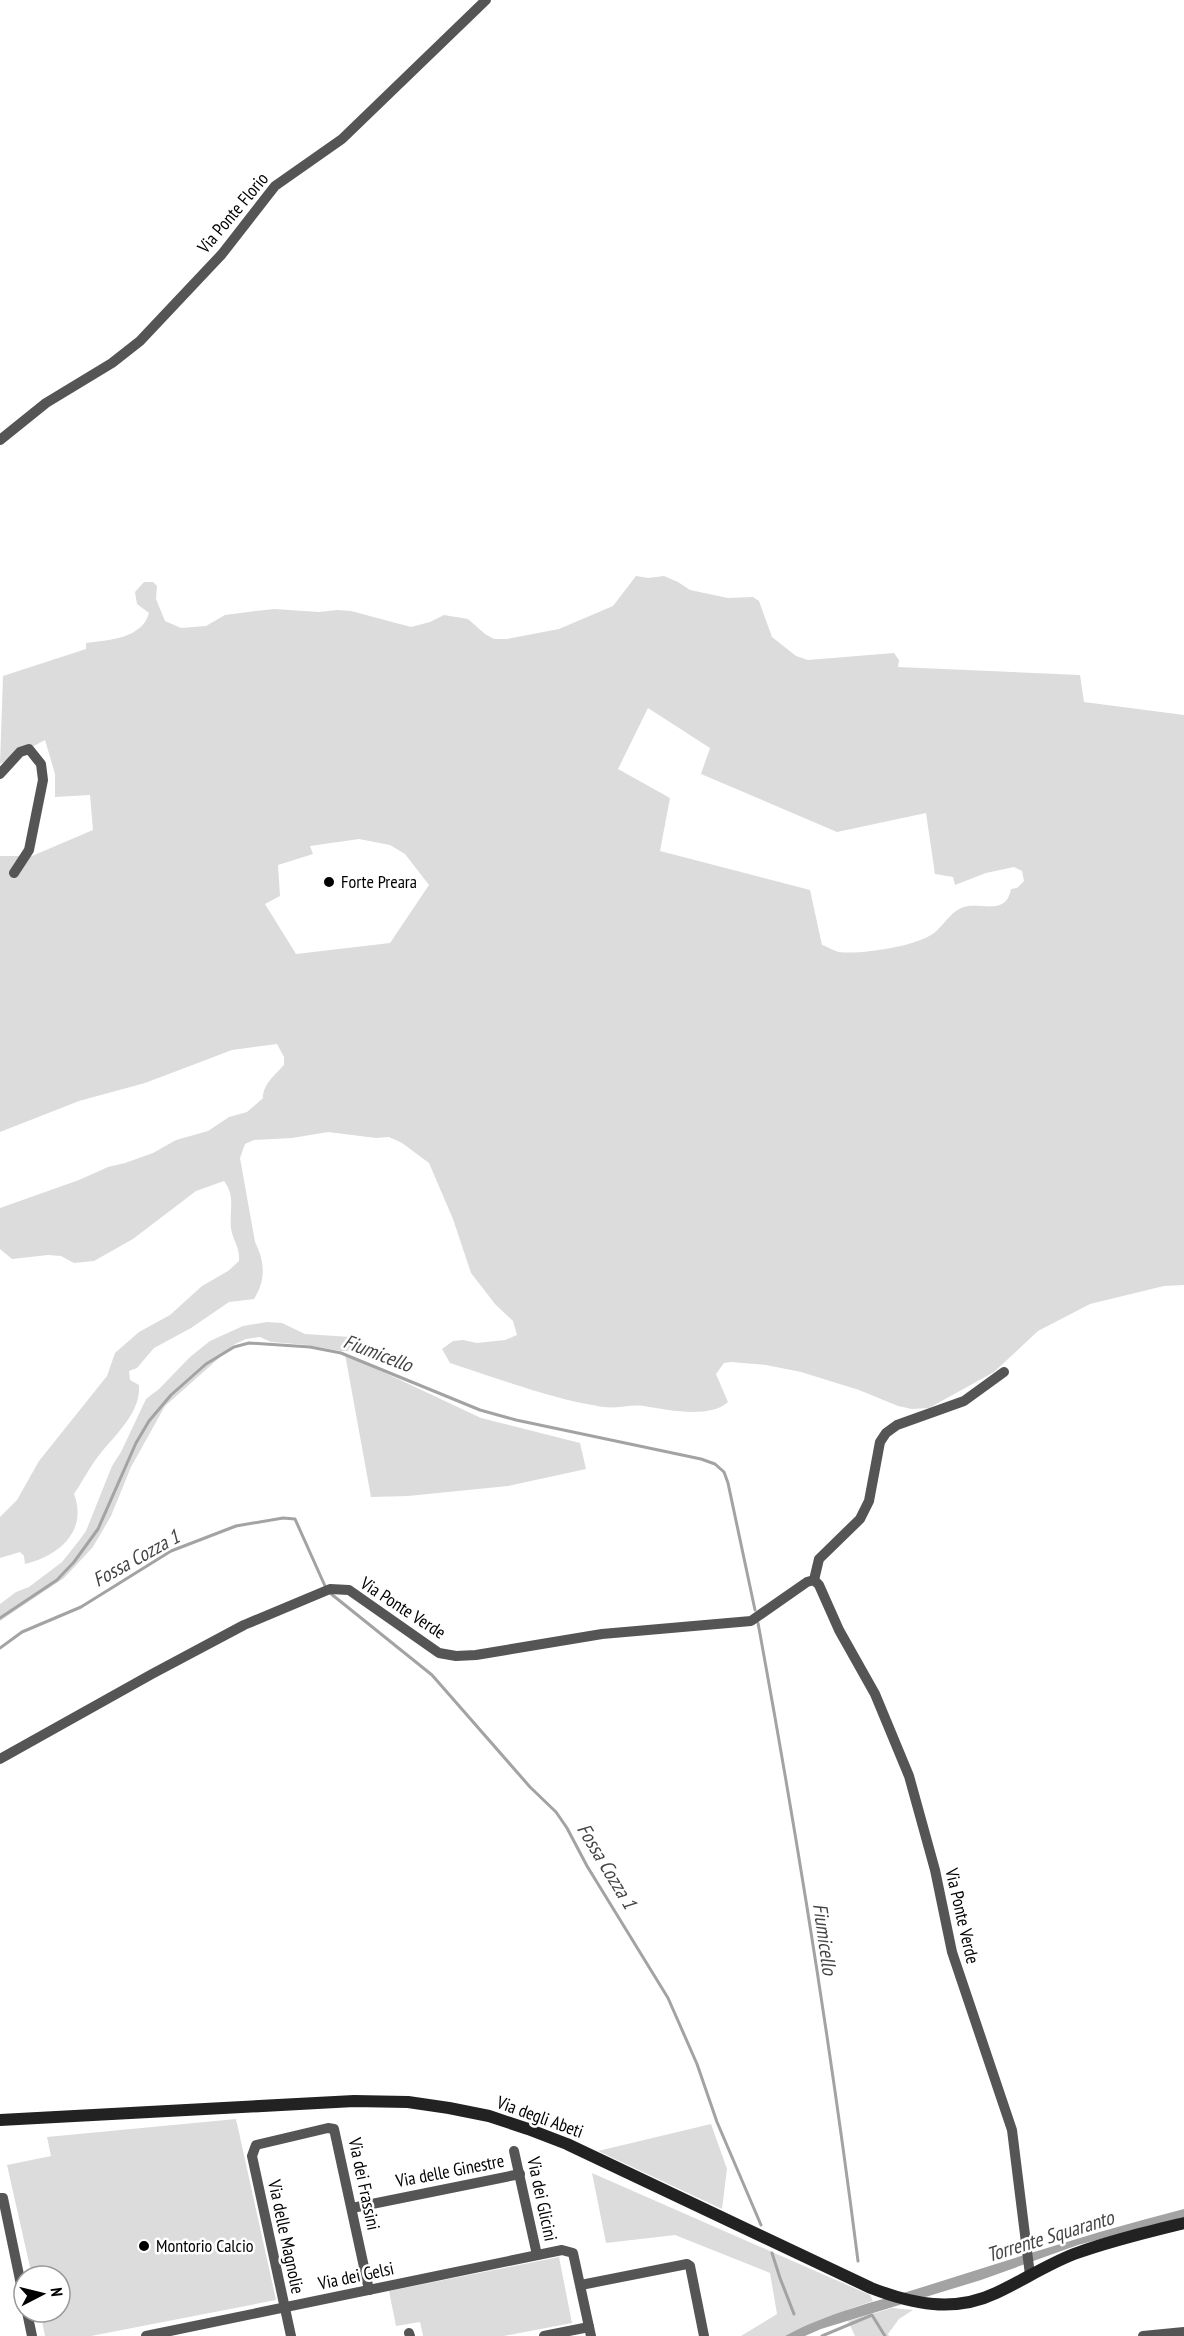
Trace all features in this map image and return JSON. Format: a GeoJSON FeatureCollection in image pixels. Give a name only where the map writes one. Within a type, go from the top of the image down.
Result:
{"type":"FeatureCollection","features":[{"type":"Feature","properties":{"kind":"street","name":"Via Ponte Florio"},"geometry":{"type":"LineString","coordinates":[[0,440],[46,403],[112,363],[140,341],[222,254],[275,186],[342,139],[486,0]]}},
{"type":"Feature","properties":{"kind":"street"},"geometry":{"type":"LineString","coordinates":[[0,774],[20,752],[29,748],[41,764],[43,780],[29,850],[14,873]]}},
{"type":"Feature","properties":{"kind":"street"},"geometry":{"type":"LineString","coordinates":[[814,1580],[819,1559],[860,1519],[869,1501],[880,1442],[886,1433],[897,1425],[964,1401],[1004,1372]]}},
{"type":"Feature","properties":{"kind":"street","name":"Via Ponte Verde"},"geometry":{"type":"LineString","coordinates":[[0,1759],[244,1625],[330,1589],[349,1590],[439,1653],[456,1656],[476,1655],[602,1634],[751,1621],[807,1582],[814,1580],[819,1584],[839,1630],[874,1694],[909,1776],[935,1870],[952,1952],[1012,2130],[1028,2264]]}},
{"type":"Feature","properties":{"kind":"street","name":"Via degli Abeti"},"geometry":{"type":"LineString","coordinates":[[0,2120],[354,2101],[408,2102],[449,2108],[489,2116],[567,2144],[871,2288],[903,2299],[939,2305],[974,2301],[996,2293],[1028,2264],[1074,2254],[1184,2223]]}},
{"type":"Feature","properties":{"kind":"street","name":"Via dei Frassini"},"geometry":{"type":"LineString","coordinates":[[256,2145],[328,2128],[334,2129],[369,2290]]}},
{"type":"Feature","properties":{"kind":"street","name":"Via delle Magnolie"},"geometry":{"type":"LineString","coordinates":[[256,2145],[252,2156],[291,2336]]}},
{"type":"Feature","properties":{"kind":"street","name":"Via dei Glicini"},"geometry":{"type":"LineString","coordinates":[[514,2151],[537,2255]]}},
{"type":"Feature","properties":{"kind":"street","name":"Via delle Ginestre"},"geometry":{"type":"LineString","coordinates":[[352,2208],[520,2174]]}},
{"type":"Feature","properties":{"kind":"street"},"geometry":{"type":"LineString","coordinates":[[2,2198],[16,2264]]}},
{"type":"Feature","properties":{"kind":"street","name":"Via dei Gelsi"},"geometry":{"type":"LineString","coordinates":[[146,2336],[562,2250],[573,2253],[581,2286]]}},
{"type":"Feature","properties":{"kind":"street"},"geometry":{"type":"LineString","coordinates":[[544,2336],[590,2332],[581,2286],[687,2264],[690,2266],[704,2336]]}},
{"type":"Feature","properties":{"kind":"street"},"geometry":{"type":"LineString","coordinates":[[1143,2336],[1184,2332]]}},
{"type":"Feature","properties":{"kind":"shaded area"},"geometry":{"type":"Polygon","coordinates":[[[636,576],[648,578],[664,576],[690,590],[728,598],[753,597],[759,601],[772,637],[796,656],[808,660],[894,653],[899,660],[898,667],[1080,675],[1084,702],[1184,715],[1184,1285],[1164,1286],[1090,1304],[1038,1331],[994,1372],[929,1408],[912,1409],[898,1406],[859,1390],[801,1372],[766,1365],[731,1362],[724,1363],[716,1374],[728,1402],[720,1407],[700,1412],[688,1412],[639,1406],[603,1407],[544,1394],[450,1363],[442,1349],[453,1341],[463,1340],[477,1343],[505,1340],[517,1335],[513,1321],[495,1304],[471,1273],[453,1219],[429,1163],[402,1143],[389,1137],[376,1138],[328,1132],[292,1138],[254,1140],[245,1144],[240,1158],[255,1242],[263,1271],[261,1285],[254,1299],[229,1302],[191,1328],[154,1348],[137,1368],[129,1371],[130,1380],[139,1385],[136,1405],[126,1423],[96,1459],[74,1494],[77,1519],[68,1540],[49,1555],[25,1564],[24,1556],[20,1552],[0,1558],[0,1517],[17,1500],[39,1461],[107,1376],[115,1353],[139,1332],[170,1315],[202,1286],[228,1271],[239,1261],[239,1256],[231,1228],[230,1192],[224,1181],[196,1191],[133,1239],[94,1261],[74,1263],[61,1256],[48,1255],[12,1259],[0,1249],[0,1208],[79,1180],[108,1167],[153,1153],[176,1140],[208,1131],[229,1117],[247,1112],[263,1098],[267,1084],[284,1065],[284,1057],[277,1044],[232,1050],[145,1083],[79,1101],[0,1132],[0,856],[32,856],[93,830],[90,795],[55,797],[55,774],[45,740],[0,764],[3,676],[86,649],[86,643],[123,637],[132,633],[145,622],[149,613],[137,604],[135,592],[144,582],[153,582],[157,586],[156,599],[165,621],[181,628],[206,626],[225,615],[274,609],[319,612],[337,610],[351,611],[411,627],[444,615],[468,619],[494,639],[507,639],[559,629],[613,606],[636,576]],[[648,708],[618,769],[670,798],[660,851],[810,890],[822,945],[848,953],[874,951],[915,942],[934,933],[961,908],[997,906],[1003,903],[1008,898],[1011,889],[1017,888],[1024,881],[1022,871],[1014,867],[986,873],[955,885],[953,877],[935,874],[926,813],[837,832],[701,774],[710,748],[648,708]],[[359,839],[310,846],[313,854],[278,865],[280,896],[265,904],[296,954],[390,943],[429,885],[405,854],[390,845],[359,839]]]}},
{"type":"Feature","properties":{"kind":"shaded area"},"geometry":{"type":"Polygon","coordinates":[[[267,1322],[282,1323],[305,1334],[351,1337],[356,1341],[356,1346],[348,1351],[341,1351],[271,1342],[260,1337],[246,1339],[235,1344],[165,1406],[131,1467],[111,1516],[93,1547],[64,1578],[0,1621],[0,1604],[16,1592],[29,1587],[62,1562],[86,1531],[112,1466],[146,1399],[210,1341],[243,1326],[267,1322]]]}},
{"type":"Feature","properties":{"kind":"shaded area"},"geometry":{"type":"Polygon","coordinates":[[[345,1354],[481,1418],[580,1443],[586,1469],[508,1486],[408,1496],[371,1497],[345,1354]]]}},
{"type":"Feature","properties":{"kind":"shaded area","name":"Montorio Calcio"},"geometry":{"type":"Polygon","coordinates":[[[236,2119],[276,2300],[91,2336],[45,2336],[42,2324],[72,2324],[72,2264],[29,2264],[7,2165],[51,2156],[47,2137],[236,2119]]]}},
{"type":"Feature","properties":{"kind":"shaded area"},"geometry":{"type":"Polygon","coordinates":[[[711,2124],[727,2169],[722,2209],[598,2151],[711,2124]]]}},
{"type":"Feature","properties":{"kind":"shaded area"},"geometry":{"type":"Polygon","coordinates":[[[592,2173],[870,2295],[873,2301],[827,2317],[785,2336],[741,2336],[777,2314],[770,2273],[675,2235],[606,2243],[592,2173]]]}},
{"type":"Feature","properties":{"kind":"shaded area"},"geometry":{"type":"Polygon","coordinates":[[[1184,2209],[1184,2217],[1078,2245],[981,2280],[821,2329],[805,2336],[785,2336],[819,2320],[854,2308],[1087,2236],[1184,2209]]]}},
{"type":"Feature","properties":{"kind":"shaded area"},"geometry":{"type":"Polygon","coordinates":[[[559,2257],[572,2323],[504,2336],[423,2336],[420,2322],[396,2326],[389,2291],[559,2257]]]}},
{"type":"Feature","properties":{"kind":"shaded area"},"geometry":{"type":"Polygon","coordinates":[[[892,2308],[913,2310],[899,2319],[888,2334],[889,2336],[855,2336],[848,2321],[892,2308]]]}},
{"type":"Feature","properties":{"kind":"waterway","name":"Fiumicello"},"geometry":{"type":"LineString","coordinates":[[0,1618],[57,1580],[74,1562],[98,1529],[136,1443],[149,1421],[171,1395],[206,1364],[234,1347],[249,1343],[310,1347],[341,1353],[480,1410],[715,1464],[724,1472],[728,1483],[755,1610]]}},
{"type":"Feature","properties":{"kind":"waterway","name":"Fossa Cozza 1"},"geometry":{"type":"LineString","coordinates":[[0,1648],[22,1632],[81,1607],[171,1551],[236,1526],[283,1518],[295,1519],[325,1586]]}},
{"type":"Feature","properties":{"kind":"waterway","name":"Fossa Cozza 1"},"geometry":{"type":"LineString","coordinates":[[330,1593],[432,1675],[530,1787],[556,1812],[567,1828],[587,1866],[668,1998],[697,2064],[717,2122],[761,2225]]}},
{"type":"Feature","properties":{"kind":"waterway","name":"Fiumicello"},"geometry":{"type":"LineString","coordinates":[[758,1623],[813,1942],[858,2261]]}},
{"type":"Feature","properties":{"kind":"waterway","name":"Fossa Cozza 1"},"geometry":{"type":"LineString","coordinates":[[772,2253],[794,2314]]}},
{"type":"Feature","properties":{"kind":"waterway"},"geometry":{"type":"LineString","coordinates":[[822,2336],[872,2315],[885,2336]]}},
{"type":"Feature","properties":{"kind":"place","name":"Forte Preara"},"geometry":{"type":"Point","coordinates":[329,882]}},
{"type":"Feature","properties":{"kind":"place","name":"Montorio Calcio"},"geometry":{"type":"Point","coordinates":[144,2246]}},
{"type":"Feature","properties":{"kind":"water label","name":"Torrente Squaranto"},"geometry":{"type":"Point","coordinates":[1050,2236]}}]}
